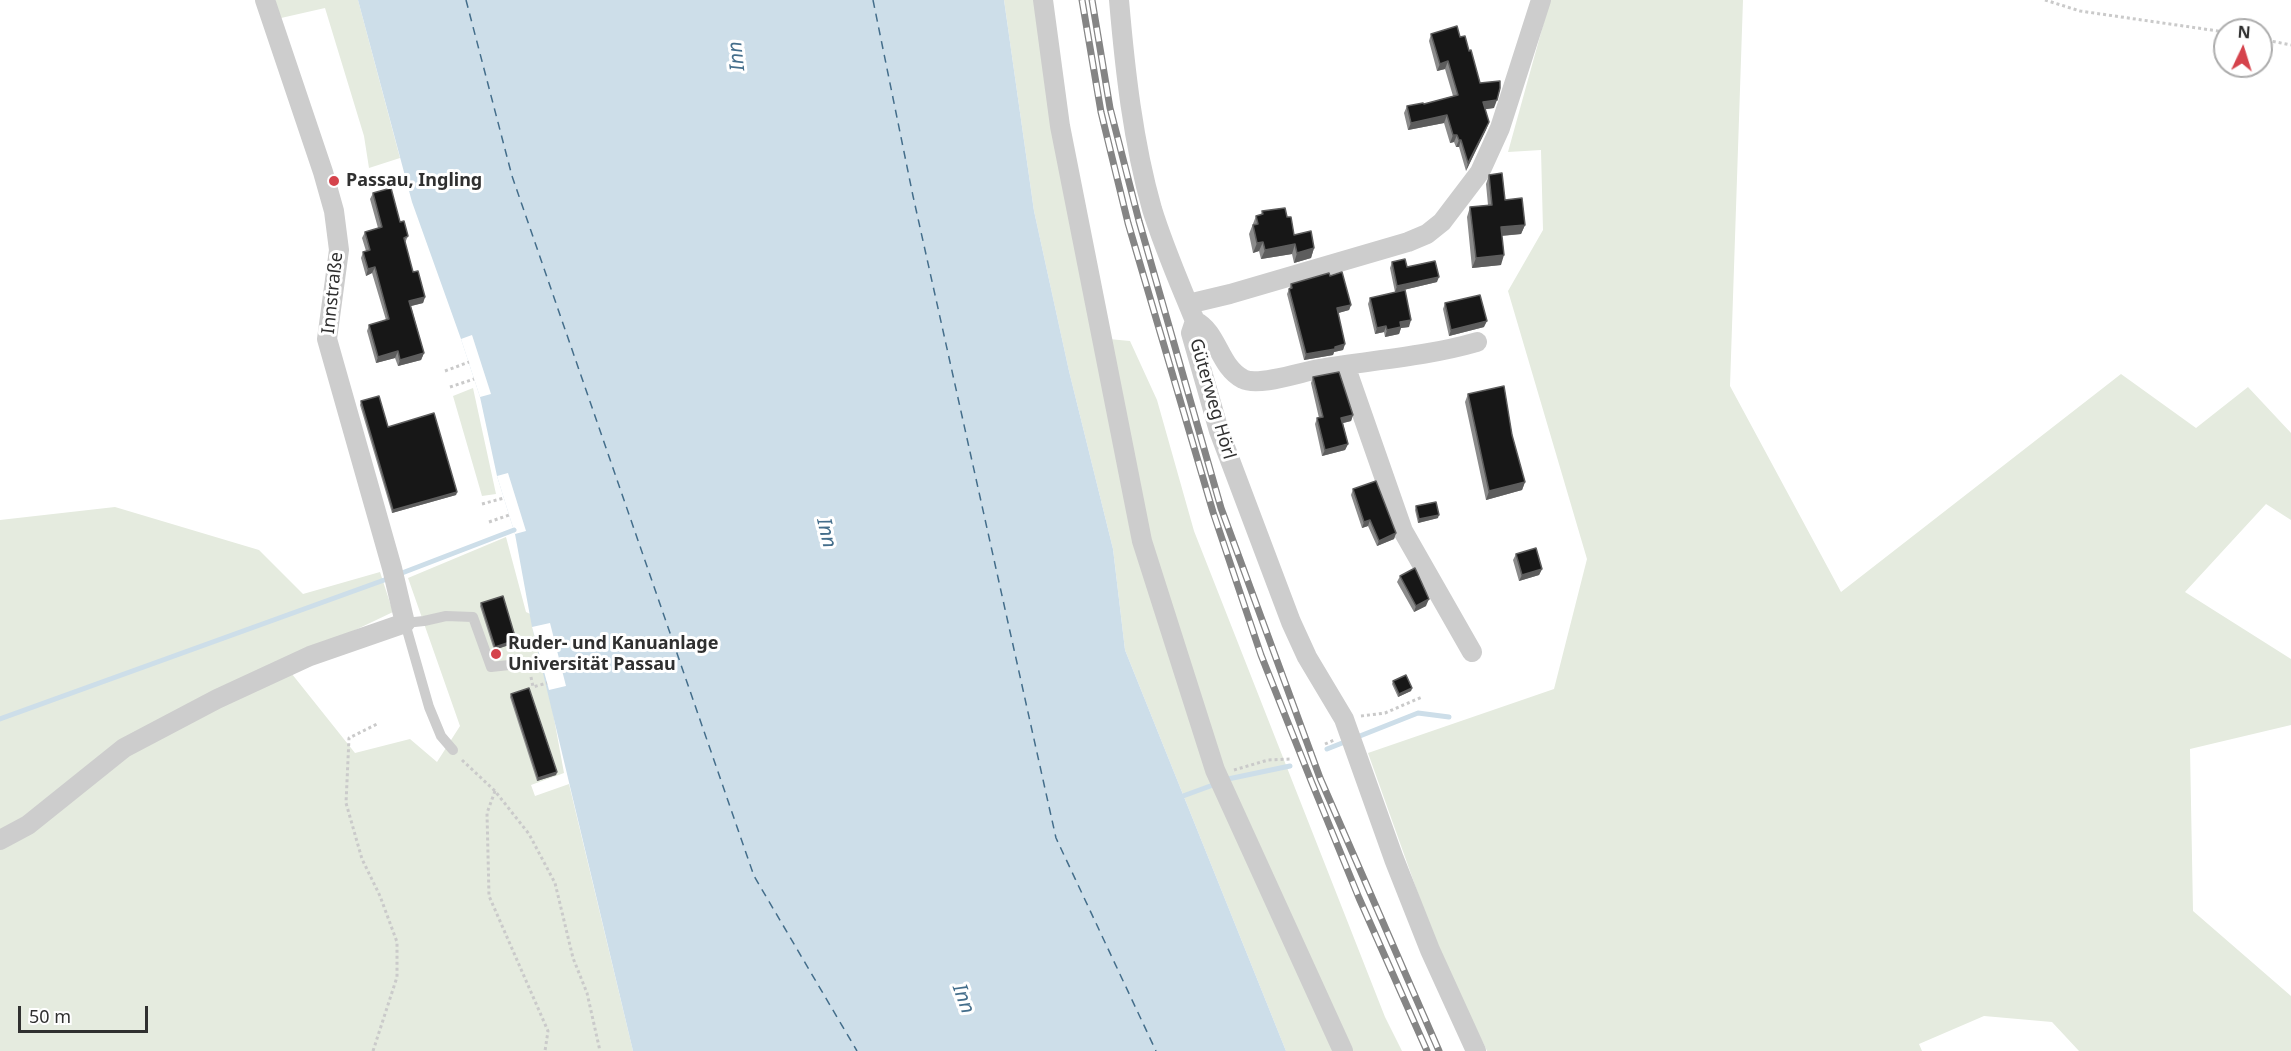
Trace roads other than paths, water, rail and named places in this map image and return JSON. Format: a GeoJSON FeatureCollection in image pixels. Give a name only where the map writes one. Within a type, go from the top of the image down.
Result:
{"type":"FeatureCollection","features":[{"type":"Feature","properties":{"kind":"street","name":"Innstraße"},"geometry":{"type":"LineString","coordinates":[[265,0],[334,211],[339,250],[327,339],[392,567],[405,622]]}},
{"type":"Feature","properties":{"kind":"street"},"geometry":{"type":"LineString","coordinates":[[1042,0],[1060,126],[1142,541],[1218,775],[1342,1051]]}},
{"type":"Feature","properties":{"kind":"street","name":"Güterweg Hörl"},"geometry":{"type":"LineString","coordinates":[[1119,0],[1124,60],[1134,127],[1152,207],[1168,258],[1191,313],[1191,333],[1219,431],[1291,622],[1307,657],[1344,719],[1394,859],[1430,950],[1476,1051]]}},
{"type":"Feature","properties":{"kind":"street"},"geometry":{"type":"LineString","coordinates":[[1477,342],[1258,381],[1246,381],[1237,376],[1225,363],[1204,326],[1191,313],[1230,294],[1408,242],[1427,234],[1442,222],[1480,172],[1500,128],[1541,0]]}},
{"type":"Feature","properties":{"kind":"street"},"geometry":{"type":"LineString","coordinates":[[1345,366],[1403,531],[1472,652]]}},
{"type":"Feature","properties":{"kind":"street"},"geometry":{"type":"LineString","coordinates":[[0,840],[28,825],[124,748],[217,699],[310,656],[405,622]]}},
{"type":"Feature","properties":{"kind":"lane"},"geometry":{"type":"LineString","coordinates":[[453,750],[441,736],[429,707],[405,622],[446,616],[473,617],[491,667],[527,663]]}},
{"type":"Feature","properties":{"kind":"water","name":"Inn"},"geometry":{"type":"Polygon","coordinates":[[[358,0],[1004,0],[1034,211],[1069,371],[1113,549],[1125,650],[1286,1051],[633,1051],[532,627],[515,534],[497,476],[480,397],[412,202],[358,0]]]}},
{"type":"Feature","properties":{"kind":"waterway"},"geometry":{"type":"LineString","coordinates":[[402,573],[514,530]]}},
{"type":"Feature","properties":{"kind":"waterway"},"geometry":{"type":"LineString","coordinates":[[0,719],[387,579]]}},
{"type":"Feature","properties":{"kind":"waterway"},"geometry":{"type":"LineString","coordinates":[[1327,749],[1418,713],[1449,717]]}},
{"type":"Feature","properties":{"kind":"waterway"},"geometry":{"type":"LineString","coordinates":[[1228,779],[1290,766]]}},
{"type":"Feature","properties":{"kind":"waterway"},"geometry":{"type":"LineString","coordinates":[[1183,796],[1213,785]]}},
{"type":"Feature","properties":{"kind":"railway"},"geometry":{"type":"LineString","coordinates":[[1082,0],[1101,112],[1128,223],[1213,512],[1261,655],[1359,898],[1427,1051]]}},
{"type":"Feature","properties":{"kind":"railway"},"geometry":{"type":"LineString","coordinates":[[1092,0],[1110,108],[1139,221],[1221,508],[1320,778],[1439,1051]]}},
{"type":"Feature","properties":{"kind":"place","name":"Passau, Ingling"},"geometry":{"type":"Point","coordinates":[334,181]}},
{"type":"Feature","properties":{"kind":"place","name":"Ruder- und Kanuanlage Universität Passau"},"geometry":{"type":"Point","coordinates":[496,654]}}]}
